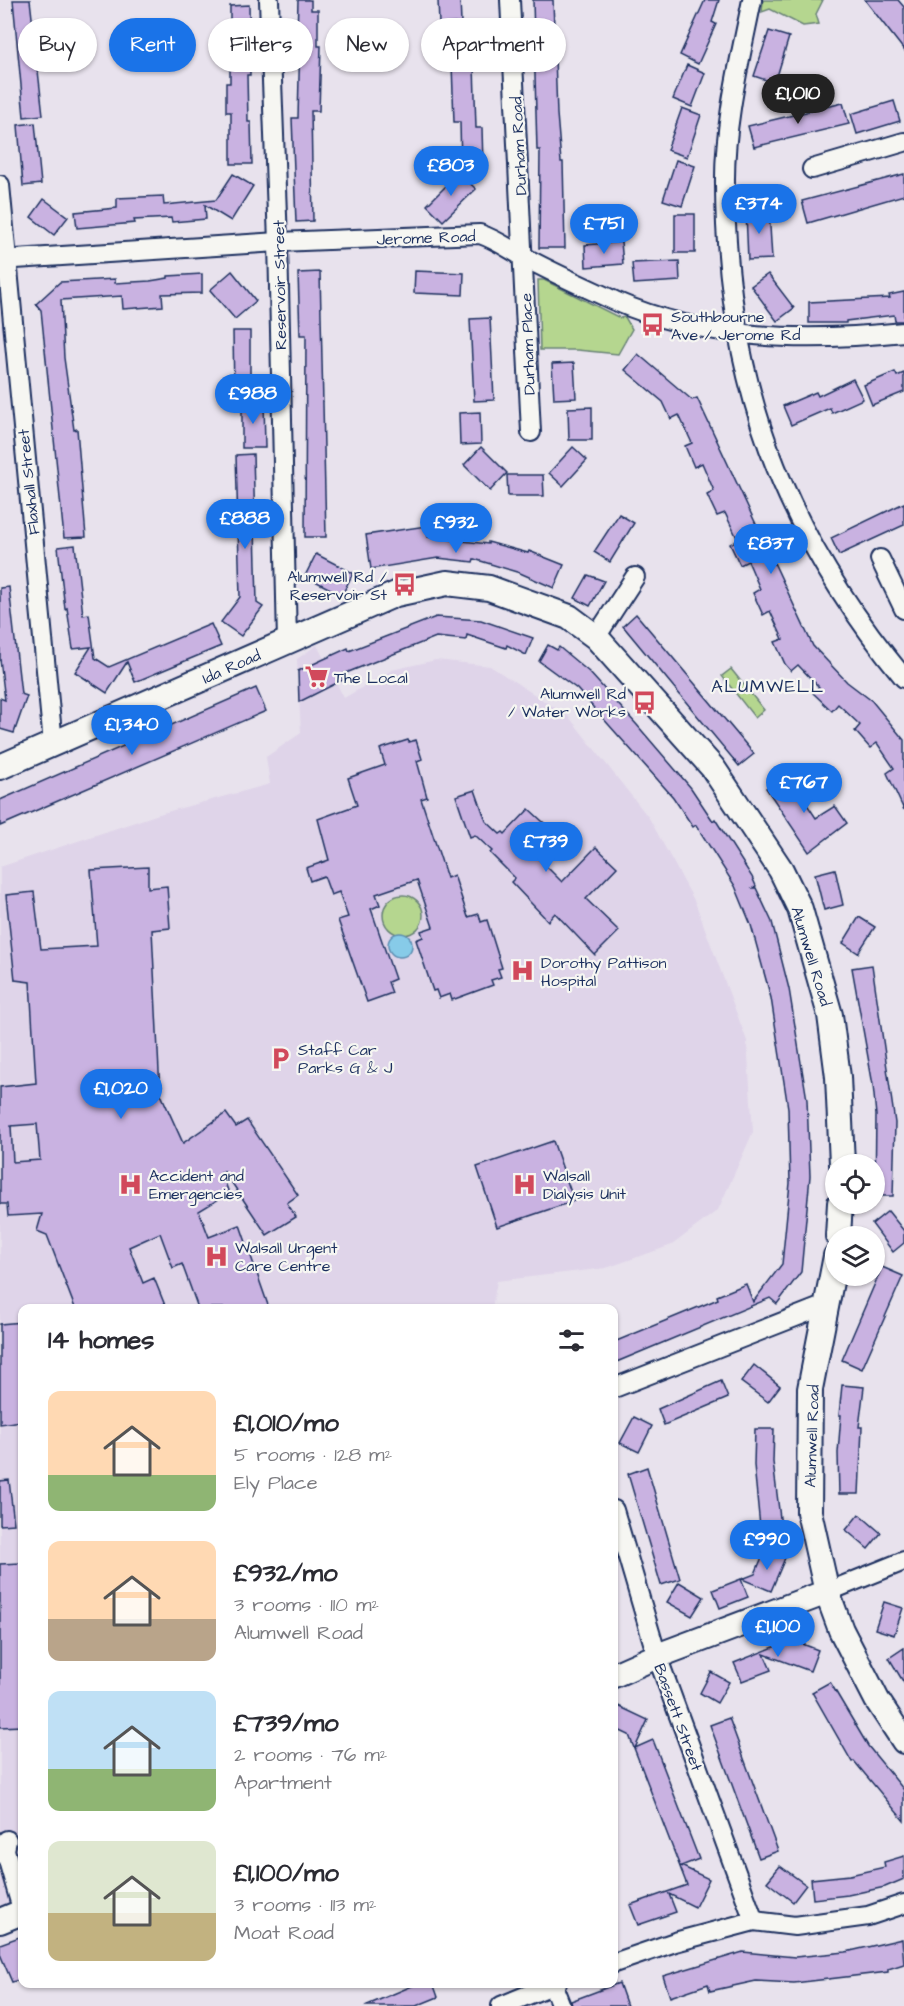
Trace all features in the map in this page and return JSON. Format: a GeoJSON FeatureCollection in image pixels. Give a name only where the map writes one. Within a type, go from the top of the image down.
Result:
{"type":"FeatureCollection","features":[{"type":"Feature","properties":{"kind":"street","name":"Reservoir Street"},"geometry":{"type":"LineString","coordinates":[[269,0],[278,242],[287,642]]}},
{"type":"Feature","properties":{"kind":"street","name":"Durham Road"},"geometry":{"type":"LineString","coordinates":[[510,0],[523,257]]}},
{"type":"Feature","properties":{"kind":"street"},"geometry":{"type":"LineString","coordinates":[[752,0],[727,145],[725,184],[730,278],[749,390],[777,476],[833,582],[867,632],[904,678]]}},
{"type":"Feature","properties":{"kind":"street"},"geometry":{"type":"LineString","coordinates":[[812,169],[904,142]]}},
{"type":"Feature","properties":{"kind":"street","name":"Flaxhall Street"},"geometry":{"type":"LineString","coordinates":[[0,185],[3,260],[53,744]]}},
{"type":"Feature","properties":{"kind":"street","name":"Jerome Road"},"geometry":{"type":"LineString","coordinates":[[3,260],[278,242],[480,234],[499,240],[523,257],[617,302],[697,328],[738,335],[811,338],[904,332]]}},
{"type":"Feature","properties":{"kind":"street","name":"Durham Place"},"geometry":{"type":"LineString","coordinates":[[523,257],[531,432]]}},
{"type":"Feature","properties":{"kind":"street"},"geometry":{"type":"LineString","coordinates":[[880,559],[898,583],[904,609]]}},
{"type":"Feature","properties":{"kind":"street"},"geometry":{"type":"LineString","coordinates":[[596,637],[636,577]]}},
{"type":"Feature","properties":{"kind":"street","name":"Alumwell Road"},"geometry":{"type":"LineString","coordinates":[[396,594],[447,583],[489,588],[559,612],[596,637],[730,790],[781,870],[800,909],[830,1015],[838,1077],[842,1154]]}},
{"type":"Feature","properties":{"kind":"street","name":"Ida Road"},"geometry":{"type":"LineString","coordinates":[[0,767],[396,594]]}},
{"type":"Feature","properties":{"kind":"street","name":"Alumwell Road"},"geometry":{"type":"LineString","coordinates":[[830,1286],[810,1389],[809,1512],[827,1592],[841,1630],[877,1700],[904,1741]]}},
{"type":"Feature","properties":{"kind":"street"},"geometry":{"type":"LineString","coordinates":[[618,1386],[826,1305]]}},
{"type":"Feature","properties":{"kind":"street","name":"Bassett Street"},"geometry":{"type":"LineString","coordinates":[[618,1524],[657,1656],[754,1921]]}},
{"type":"Feature","properties":{"kind":"street"},"geometry":{"type":"LineString","coordinates":[[618,1673],[904,1561]]}},
{"type":"Feature","properties":{"kind":"street"},"geometry":{"type":"LineString","coordinates":[[3,1834],[18,1852]]}},
{"type":"Feature","properties":{"kind":"street"},"geometry":{"type":"LineString","coordinates":[[3,1834],[18,1897]]}},
{"type":"Feature","properties":{"kind":"street"},"geometry":{"type":"LineString","coordinates":[[618,1962],[675,1942],[754,1921],[795,1926],[868,1916],[904,1904]]}},
{"type":"Feature","properties":{"kind":"street"},"geometry":{"type":"LineString","coordinates":[[0,1921],[18,1913]]}},
{"type":"Feature","properties":{"kind":"street"},"geometry":{"type":"LineString","coordinates":[[501,2006],[544,1988]]}},
{"type":"Feature","properties":{"kind":"street"},"geometry":{"type":"LineString","coordinates":[[555,1988],[561,2006]]}},
{"type":"Feature","properties":{"kind":"shaded area"},"geometry":{"type":"Polygon","coordinates":[[[317,645],[344,698],[392,670],[436,660],[490,666],[569,717],[649,818],[695,902],[747,1041],[753,1132],[718,1210],[672,1245],[606,1268],[497,1281],[493,1304],[18,1304],[18,1901],[0,1908],[0,867],[159,814],[270,784],[266,757],[301,733],[297,659],[317,645]]]}},
{"type":"Feature","properties":{"kind":"green space"},"geometry":{"type":"Polygon","coordinates":[[[763,0],[823,0],[816,14],[819,24],[803,26],[770,9],[762,12],[763,0]]]}},
{"type":"Feature","properties":{"kind":"green space"},"geometry":{"type":"Polygon","coordinates":[[[538,280],[544,280],[620,318],[625,317],[632,329],[618,354],[577,350],[540,350],[538,280]]]}},
{"type":"Feature","properties":{"kind":"green space"},"geometry":{"type":"Polygon","coordinates":[[[731,669],[764,710],[755,718],[722,676],[731,669]]]}},
{"type":"Feature","properties":{"kind":"green space"},"geometry":{"type":"Polygon","coordinates":[[[403,895],[411,896],[417,901],[422,907],[422,923],[417,929],[411,934],[403,935],[395,934],[389,929],[384,923],[383,915],[384,907],[389,901],[395,896],[403,895]]]}},
{"type":"Feature","properties":{"kind":"water"},"geometry":{"type":"Polygon","coordinates":[[[400,933],[408,937],[412,945],[408,953],[400,957],[392,953],[388,945],[392,937],[400,933]]]}},
{"type":"Feature","properties":{"kind":"building"},"geometry":{"type":"Polygon","coordinates":[[[13,0],[30,0],[32,18],[18,18],[18,53],[13,0]]]}},
{"type":"Feature","properties":{"kind":"building"},"geometry":{"type":"Polygon","coordinates":[[[298,0],[311,0],[311,10],[318,10],[318,46],[321,46],[319,111],[311,111],[313,221],[296,222],[292,118],[298,118],[299,72],[313,72],[313,18],[298,18],[298,0]]]}},
{"type":"Feature","properties":{"kind":"building"},"geometry":{"type":"Polygon","coordinates":[[[438,0],[460,0],[461,18],[439,18],[438,0]]]}},
{"type":"Feature","properties":{"kind":"building"},"geometry":{"type":"Polygon","coordinates":[[[533,0],[553,0],[554,18],[533,18],[533,0]]]}},
{"type":"Feature","properties":{"kind":"building"},"geometry":{"type":"Polygon","coordinates":[[[705,0],[719,0],[712,22],[716,24],[698,64],[680,55],[705,0]]]}},
{"type":"Feature","properties":{"kind":"building"},"geometry":{"type":"Polygon","coordinates":[[[865,0],[898,0],[904,7],[904,50],[865,0]]]}},
{"type":"Feature","properties":{"kind":"building"},"geometry":{"type":"Polygon","coordinates":[[[249,5],[249,18],[230,18],[230,6],[249,5]]]}},
{"type":"Feature","properties":{"kind":"building"},"geometry":{"type":"Polygon","coordinates":[[[769,31],[789,37],[775,83],[754,76],[769,31]]]}},
{"type":"Feature","properties":{"kind":"building"},"geometry":{"type":"Polygon","coordinates":[[[687,65],[705,73],[692,107],[673,99],[687,65]]]}},
{"type":"Feature","properties":{"kind":"building"},"geometry":{"type":"Polygon","coordinates":[[[20,72],[38,72],[43,115],[24,117],[20,72]]]}},
{"type":"Feature","properties":{"kind":"building"},"geometry":{"type":"Polygon","coordinates":[[[230,72],[250,72],[250,75],[247,75],[248,122],[251,122],[252,164],[231,164],[231,112],[226,112],[226,83],[230,83],[230,72]]]}},
{"type":"Feature","properties":{"kind":"building"},"geometry":{"type":"Polygon","coordinates":[[[452,72],[474,72],[476,128],[482,128],[483,165],[461,166],[460,122],[454,122],[452,72]]]}},
{"type":"Feature","properties":{"kind":"building"},"geometry":{"type":"Polygon","coordinates":[[[535,72],[556,72],[557,114],[561,162],[563,162],[565,248],[539,248],[540,150],[537,150],[535,72]]]}},
{"type":"Feature","properties":{"kind":"building"},"geometry":{"type":"Polygon","coordinates":[[[894,101],[900,121],[857,134],[851,114],[894,101]]]}},
{"type":"Feature","properties":{"kind":"building"},"geometry":{"type":"Polygon","coordinates":[[[843,103],[849,124],[754,147],[748,126],[843,103]]]}},
{"type":"Feature","properties":{"kind":"building"},"geometry":{"type":"Polygon","coordinates":[[[682,108],[701,115],[687,157],[667,150],[682,108]]]}},
{"type":"Feature","properties":{"kind":"building"},"geometry":{"type":"Polygon","coordinates":[[[35,123],[41,184],[23,186],[18,125],[35,123]]]}},
{"type":"Feature","properties":{"kind":"building"},"geometry":{"type":"Polygon","coordinates":[[[676,160],[695,166],[682,206],[663,200],[676,160]]]}},
{"type":"Feature","properties":{"kind":"building"},"geometry":{"type":"Polygon","coordinates":[[[459,173],[476,189],[443,221],[427,205],[459,173]]]}},
{"type":"Feature","properties":{"kind":"building"},"geometry":{"type":"Polygon","coordinates":[[[233,174],[253,186],[231,221],[205,205],[206,219],[172,222],[171,218],[134,220],[135,223],[77,228],[75,212],[117,208],[117,198],[163,196],[164,205],[216,200],[233,174]]]}},
{"type":"Feature","properties":{"kind":"building"},"geometry":{"type":"Polygon","coordinates":[[[904,174],[904,195],[808,223],[802,201],[904,174]]]}},
{"type":"Feature","properties":{"kind":"building"},"geometry":{"type":"Polygon","coordinates":[[[44,199],[68,217],[54,235],[31,217],[44,199]]]}},
{"type":"Feature","properties":{"kind":"building"},"geometry":{"type":"Polygon","coordinates":[[[769,210],[772,259],[748,260],[746,212],[769,210]]]}},
{"type":"Feature","properties":{"kind":"building"},"geometry":{"type":"Polygon","coordinates":[[[675,214],[695,214],[695,253],[675,253],[675,214]]]}},
{"type":"Feature","properties":{"kind":"building"},"geometry":{"type":"Polygon","coordinates":[[[621,242],[623,264],[586,267],[585,245],[621,242]]]}},
{"type":"Feature","properties":{"kind":"building"},"geometry":{"type":"Polygon","coordinates":[[[679,261],[680,281],[634,284],[632,263],[679,261]]]}},
{"type":"Feature","properties":{"kind":"building"},"geometry":{"type":"Polygon","coordinates":[[[232,271],[256,301],[235,319],[210,290],[232,271]]]}},
{"type":"Feature","properties":{"kind":"building"},"geometry":{"type":"Polygon","coordinates":[[[415,271],[464,273],[463,295],[414,293],[415,271]]]}},
{"type":"Feature","properties":{"kind":"building"},"geometry":{"type":"Polygon","coordinates":[[[320,272],[326,537],[305,537],[306,335],[300,335],[298,273],[320,272]]]}},
{"type":"Feature","properties":{"kind":"building"},"geometry":{"type":"Polygon","coordinates":[[[202,274],[202,293],[162,294],[163,306],[123,309],[122,296],[61,300],[64,358],[74,430],[77,429],[86,537],[64,538],[41,310],[36,304],[60,282],[115,279],[115,283],[202,274]]]}},
{"type":"Feature","properties":{"kind":"building"},"geometry":{"type":"Polygon","coordinates":[[[768,274],[794,308],[777,321],[751,286],[768,274]]]}},
{"type":"Feature","properties":{"kind":"building"},"geometry":{"type":"Polygon","coordinates":[[[904,292],[904,321],[895,321],[894,315],[846,321],[846,323],[809,323],[809,302],[890,298],[889,295],[904,292]]]}},
{"type":"Feature","properties":{"kind":"building"},"geometry":{"type":"Polygon","coordinates":[[[490,318],[494,400],[474,401],[470,319],[490,318]]]}},
{"type":"Feature","properties":{"kind":"building"},"geometry":{"type":"Polygon","coordinates":[[[233,331],[250,331],[250,393],[234,393],[233,331]]]}},
{"type":"Feature","properties":{"kind":"building"},"geometry":{"type":"Polygon","coordinates":[[[638,354],[692,400],[697,398],[813,646],[847,682],[872,701],[904,740],[904,810],[887,773],[894,768],[877,743],[870,748],[855,731],[860,725],[838,704],[832,711],[813,693],[819,687],[798,665],[791,671],[785,664],[775,642],[783,639],[770,611],[763,615],[753,593],[760,589],[748,561],[740,565],[730,544],[738,540],[725,513],[717,516],[707,495],[714,491],[702,463],[694,467],[685,446],[692,443],[679,415],[671,419],[663,402],[625,370],[638,354]]]}},
{"type":"Feature","properties":{"kind":"building"},"geometry":{"type":"Polygon","coordinates":[[[574,363],[576,398],[554,399],[552,364],[574,363]]]}},
{"type":"Feature","properties":{"kind":"building"},"geometry":{"type":"Polygon","coordinates":[[[895,372],[897,376],[904,373],[904,392],[872,405],[864,385],[895,372]]]}},
{"type":"Feature","properties":{"kind":"building"},"geometry":{"type":"Polygon","coordinates":[[[853,379],[863,399],[832,413],[830,408],[791,425],[783,406],[816,392],[818,396],[853,379]]]}},
{"type":"Feature","properties":{"kind":"building"},"geometry":{"type":"Polygon","coordinates":[[[242,401],[264,401],[265,448],[242,448],[242,401]]]}},
{"type":"Feature","properties":{"kind":"building"},"geometry":{"type":"Polygon","coordinates":[[[592,407],[592,440],[569,440],[568,408],[592,407]]]}},
{"type":"Feature","properties":{"kind":"building"},"geometry":{"type":"Polygon","coordinates":[[[480,412],[481,444],[460,445],[459,413],[480,412]]]}},
{"type":"Feature","properties":{"kind":"building"},"geometry":{"type":"Polygon","coordinates":[[[481,447],[507,473],[490,491],[464,465],[481,447]]]}},
{"type":"Feature","properties":{"kind":"building"},"geometry":{"type":"Polygon","coordinates":[[[573,447],[587,460],[563,486],[549,473],[573,447]]]}},
{"type":"Feature","properties":{"kind":"building"},"geometry":{"type":"Polygon","coordinates":[[[253,454],[257,603],[263,607],[241,636],[221,622],[240,597],[236,455],[253,454]]]}},
{"type":"Feature","properties":{"kind":"building"},"geometry":{"type":"Polygon","coordinates":[[[507,475],[543,475],[544,496],[508,496],[507,475]]]}},
{"type":"Feature","properties":{"kind":"building"},"geometry":{"type":"Polygon","coordinates":[[[904,503],[904,525],[839,555],[831,538],[904,503]]]}},
{"type":"Feature","properties":{"kind":"building"},"geometry":{"type":"Polygon","coordinates":[[[619,514],[634,523],[610,562],[594,552],[619,514]]]}},
{"type":"Feature","properties":{"kind":"building"},"geometry":{"type":"Polygon","coordinates":[[[426,526],[428,537],[488,544],[488,542],[528,553],[529,551],[564,565],[554,588],[520,573],[474,559],[473,562],[438,558],[371,569],[366,535],[426,526]]]}},
{"type":"Feature","properties":{"kind":"building"},"geometry":{"type":"Polygon","coordinates":[[[75,545],[83,615],[89,614],[95,658],[109,667],[211,624],[221,646],[135,682],[127,662],[107,693],[75,672],[91,647],[73,649],[67,608],[65,609],[58,547],[75,545]]]}},
{"type":"Feature","properties":{"kind":"building"},"geometry":{"type":"Polygon","coordinates":[[[316,554],[353,573],[342,595],[305,576],[316,554]]]}},
{"type":"Feature","properties":{"kind":"building"},"geometry":{"type":"Polygon","coordinates":[[[588,575],[604,581],[590,606],[575,598],[588,575]]]}},
{"type":"Feature","properties":{"kind":"building"},"geometry":{"type":"Polygon","coordinates":[[[9,587],[21,694],[27,696],[14,733],[0,729],[0,698],[5,700],[0,659],[0,588],[9,587]]]}},
{"type":"Feature","properties":{"kind":"building"},"geometry":{"type":"Polygon","coordinates":[[[636,614],[754,754],[739,766],[623,626],[636,614]]]}},
{"type":"Feature","properties":{"kind":"building"},"geometry":{"type":"Polygon","coordinates":[[[436,617],[481,620],[533,638],[526,655],[507,645],[506,648],[467,635],[466,640],[436,637],[341,675],[343,680],[299,702],[298,671],[348,648],[349,651],[436,617]]]}},
{"type":"Feature","properties":{"kind":"building"},"geometry":{"type":"Polygon","coordinates":[[[548,645],[557,650],[559,647],[589,672],[691,788],[713,821],[715,819],[752,877],[756,886],[753,888],[756,888],[772,922],[789,989],[807,1100],[810,1176],[801,1272],[777,1304],[770,1298],[618,1361],[618,1340],[718,1299],[717,1296],[746,1284],[753,1302],[782,1264],[790,1183],[788,1108],[771,998],[751,925],[735,886],[696,825],[693,827],[673,797],[577,689],[539,661],[548,645]]]}},
{"type":"Feature","properties":{"kind":"building"},"geometry":{"type":"Polygon","coordinates":[[[256,688],[266,711],[0,826],[0,800],[256,688]]]}},
{"type":"Feature","properties":{"kind":"building"},"geometry":{"type":"Polygon","coordinates":[[[408,740],[409,742],[416,740],[422,759],[417,761],[427,797],[421,799],[447,878],[454,875],[468,917],[479,914],[481,922],[487,920],[502,968],[498,969],[501,977],[491,980],[493,985],[452,1000],[450,994],[439,998],[436,990],[433,991],[416,940],[423,937],[421,931],[433,927],[417,880],[376,894],[380,905],[371,909],[395,979],[388,982],[392,993],[367,1002],[338,920],[348,917],[339,892],[331,895],[324,876],[310,881],[306,868],[329,860],[318,819],[357,805],[348,778],[385,765],[380,749],[408,740]]]}},
{"type":"Feature","properties":{"kind":"building"},"geometry":{"type":"Polygon","coordinates":[[[790,773],[801,789],[798,791],[816,818],[835,806],[847,823],[809,852],[766,788],[790,773]]]}},
{"type":"Feature","properties":{"kind":"building"},"geometry":{"type":"Polygon","coordinates":[[[475,790],[486,821],[500,834],[503,832],[505,834],[529,809],[555,833],[534,854],[562,882],[596,847],[617,867],[586,899],[619,931],[595,955],[555,913],[548,921],[511,882],[515,878],[490,853],[492,851],[475,835],[470,837],[456,796],[475,790]]]}},
{"type":"Feature","properties":{"kind":"building"},"geometry":{"type":"Polygon","coordinates":[[[148,867],[148,888],[167,886],[170,928],[152,930],[160,1092],[183,1143],[226,1113],[236,1127],[247,1120],[298,1195],[287,1203],[296,1217],[267,1235],[224,1171],[221,1172],[229,1193],[199,1211],[209,1237],[240,1225],[268,1304],[197,1304],[182,1264],[173,1268],[160,1233],[129,1247],[143,1283],[154,1278],[164,1304],[73,1304],[47,1235],[37,1231],[42,1214],[8,1216],[7,1204],[0,1204],[0,1087],[36,1083],[30,982],[15,980],[6,895],[34,892],[41,949],[97,946],[91,870],[148,867]],[[37,1124],[11,1126],[13,1162],[40,1160],[37,1124]]]}},
{"type":"Feature","properties":{"kind":"building"},"geometry":{"type":"Polygon","coordinates":[[[835,869],[843,905],[824,910],[815,874],[835,869]]]}},
{"type":"Feature","properties":{"kind":"building"},"geometry":{"type":"Polygon","coordinates":[[[859,917],[875,927],[858,953],[843,943],[859,917]]]}},
{"type":"Feature","properties":{"kind":"building"},"geometry":{"type":"Polygon","coordinates":[[[872,965],[895,1123],[893,1196],[885,1196],[885,1154],[876,1154],[876,1115],[873,1085],[852,968],[872,965]]]}},
{"type":"Feature","properties":{"kind":"building","name":"Walsall Dialysis Unit"},"geometry":{"type":"Polygon","coordinates":[[[553,1141],[574,1201],[497,1227],[477,1167],[553,1141]]]}},
{"type":"Feature","properties":{"kind":"building"},"geometry":{"type":"Polygon","coordinates":[[[888,1211],[904,1231],[904,1243],[893,1252],[885,1241],[885,1226],[872,1224],[888,1211]]]}},
{"type":"Feature","properties":{"kind":"building"},"geometry":{"type":"Polygon","coordinates":[[[885,1268],[903,1276],[862,1369],[842,1360],[874,1286],[885,1286],[885,1268]]]}},
{"type":"Feature","properties":{"kind":"building"},"geometry":{"type":"Polygon","coordinates":[[[18,1322],[18,1422],[0,1424],[0,1324],[18,1322]]]}},
{"type":"Feature","properties":{"kind":"building"},"geometry":{"type":"Polygon","coordinates":[[[754,1365],[780,1386],[768,1402],[741,1382],[754,1365]]]}},
{"type":"Feature","properties":{"kind":"building"},"geometry":{"type":"Polygon","coordinates":[[[721,1381],[728,1398],[664,1425],[658,1409],[721,1381]]]}},
{"type":"Feature","properties":{"kind":"building"},"geometry":{"type":"Polygon","coordinates":[[[842,1385],[864,1387],[859,1427],[862,1427],[859,1494],[839,1494],[838,1453],[841,1415],[839,1415],[842,1385]]]}},
{"type":"Feature","properties":{"kind":"building"},"geometry":{"type":"Polygon","coordinates":[[[634,1417],[652,1426],[639,1452],[620,1443],[634,1417]]]}},
{"type":"Feature","properties":{"kind":"building"},"geometry":{"type":"Polygon","coordinates":[[[755,1429],[774,1429],[773,1462],[782,1534],[761,1537],[754,1465],[755,1429]]]}},
{"type":"Feature","properties":{"kind":"building"},"geometry":{"type":"Polygon","coordinates":[[[647,1467],[680,1579],[661,1585],[628,1474],[647,1467]]]}},
{"type":"Feature","properties":{"kind":"building"},"geometry":{"type":"Polygon","coordinates":[[[9,1480],[14,1524],[0,1525],[0,1481],[9,1480]]]}},
{"type":"Feature","properties":{"kind":"building"},"geometry":{"type":"Polygon","coordinates":[[[859,1514],[881,1533],[868,1549],[846,1530],[859,1514]]]}},
{"type":"Feature","properties":{"kind":"building"},"geometry":{"type":"Polygon","coordinates":[[[765,1550],[785,1558],[771,1591],[742,1579],[755,1574],[765,1550]]]}},
{"type":"Feature","properties":{"kind":"building"},"geometry":{"type":"Polygon","coordinates":[[[18,1563],[18,1726],[0,1727],[0,1564],[18,1563]]]}},
{"type":"Feature","properties":{"kind":"building"},"geometry":{"type":"Polygon","coordinates":[[[741,1579],[748,1597],[720,1608],[713,1590],[741,1579]]]}},
{"type":"Feature","properties":{"kind":"building"},"geometry":{"type":"Polygon","coordinates":[[[679,1582],[704,1597],[692,1616],[667,1602],[679,1582]]]}},
{"type":"Feature","properties":{"kind":"building"},"geometry":{"type":"Polygon","coordinates":[[[884,1602],[903,1608],[894,1635],[875,1629],[884,1602]]]}},
{"type":"Feature","properties":{"kind":"building"},"geometry":{"type":"Polygon","coordinates":[[[782,1636],[818,1650],[810,1671],[764,1654],[771,1670],[742,1681],[734,1663],[779,1645],[782,1636]]]}},
{"type":"Feature","properties":{"kind":"building"},"geometry":{"type":"Polygon","coordinates":[[[904,1648],[904,1683],[889,1658],[904,1648]]]}},
{"type":"Feature","properties":{"kind":"building"},"geometry":{"type":"Polygon","coordinates":[[[711,1672],[729,1682],[717,1703],[700,1693],[711,1672]]]}},
{"type":"Feature","properties":{"kind":"building"},"geometry":{"type":"Polygon","coordinates":[[[830,1682],[868,1746],[904,1790],[904,1821],[854,1761],[852,1762],[812,1692],[830,1682]]]}},
{"type":"Feature","properties":{"kind":"building"},"geometry":{"type":"Polygon","coordinates":[[[618,1706],[648,1720],[635,1748],[653,1740],[699,1859],[681,1866],[709,1879],[695,1907],[669,1894],[676,1912],[638,1925],[630,1905],[687,1885],[629,1735],[618,1730],[618,1706]]]}},
{"type":"Feature","properties":{"kind":"building"},"geometry":{"type":"Polygon","coordinates":[[[729,1718],[778,1851],[759,1858],[710,1725],[729,1718]]]}},
{"type":"Feature","properties":{"kind":"building"},"geometry":{"type":"Polygon","coordinates":[[[904,1856],[904,1879],[885,1887],[848,1895],[813,1899],[811,1879],[850,1875],[885,1867],[884,1862],[904,1856]]]}},
{"type":"Feature","properties":{"kind":"building"},"geometry":{"type":"Polygon","coordinates":[[[780,1866],[806,1885],[793,1902],[767,1882],[780,1866]]]}},
{"type":"Feature","properties":{"kind":"building"},"geometry":{"type":"Polygon","coordinates":[[[18,1937],[18,1980],[12,1982],[0,1954],[0,1944],[18,1937]]]}},
{"type":"Feature","properties":{"kind":"building"},"geometry":{"type":"Polygon","coordinates":[[[902,1939],[904,1964],[888,1969],[888,1972],[794,1983],[756,1981],[710,1991],[708,1984],[670,1997],[663,1976],[743,1952],[795,1957],[846,1952],[902,1939]]]}},
{"type":"Feature","properties":{"kind":"building"},"geometry":{"type":"Polygon","coordinates":[[[618,1983],[627,2006],[572,2006],[571,2001],[606,1988],[618,1988],[618,1983]]]}},
{"type":"Feature","properties":{"kind":"building"},"geometry":{"type":"Polygon","coordinates":[[[407,1988],[435,1988],[438,1997],[416,2006],[365,2006],[407,1988]]]}},
{"type":"Feature","properties":{"kind":"place","name":"Southbourne Ave / Jerome Rd"},"geometry":{"type":"Point","coordinates":[653,325]}},
{"type":"Feature","properties":{"kind":"place","name":"Alumwell Rd / Reservoir St"},"geometry":{"type":"Point","coordinates":[405,585]}},
{"type":"Feature","properties":{"kind":"place","name":"The Local"},"geometry":{"type":"Point","coordinates":[316,677]}},
{"type":"Feature","properties":{"kind":"place","name":"Alumwell Rd / Water Works"},"geometry":{"type":"Point","coordinates":[644,702]}},
{"type":"Feature","properties":{"kind":"place","name":"Dorothy Pattison Hospital"},"geometry":{"type":"Point","coordinates":[523,971]}},
{"type":"Feature","properties":{"kind":"place","name":"Staff Car Parks G & J"},"geometry":{"type":"Point","coordinates":[280,1058]}},
{"type":"Feature","properties":{"kind":"place","name":"Accident and Emergencies"},"geometry":{"type":"Point","coordinates":[131,1184]}},
{"type":"Feature","properties":{"kind":"place","name":"Walsall Dialysis Unit"},"geometry":{"type":"Point","coordinates":[525,1184]}},
{"type":"Feature","properties":{"kind":"place","name":"Walsall Urgent Care Centre"},"geometry":{"type":"Point","coordinates":[217,1256]}},
{"type":"Feature","properties":{"kind":"district","name":"ALUMWELL"},"geometry":{"type":"Point","coordinates":[768,686]}}]}
